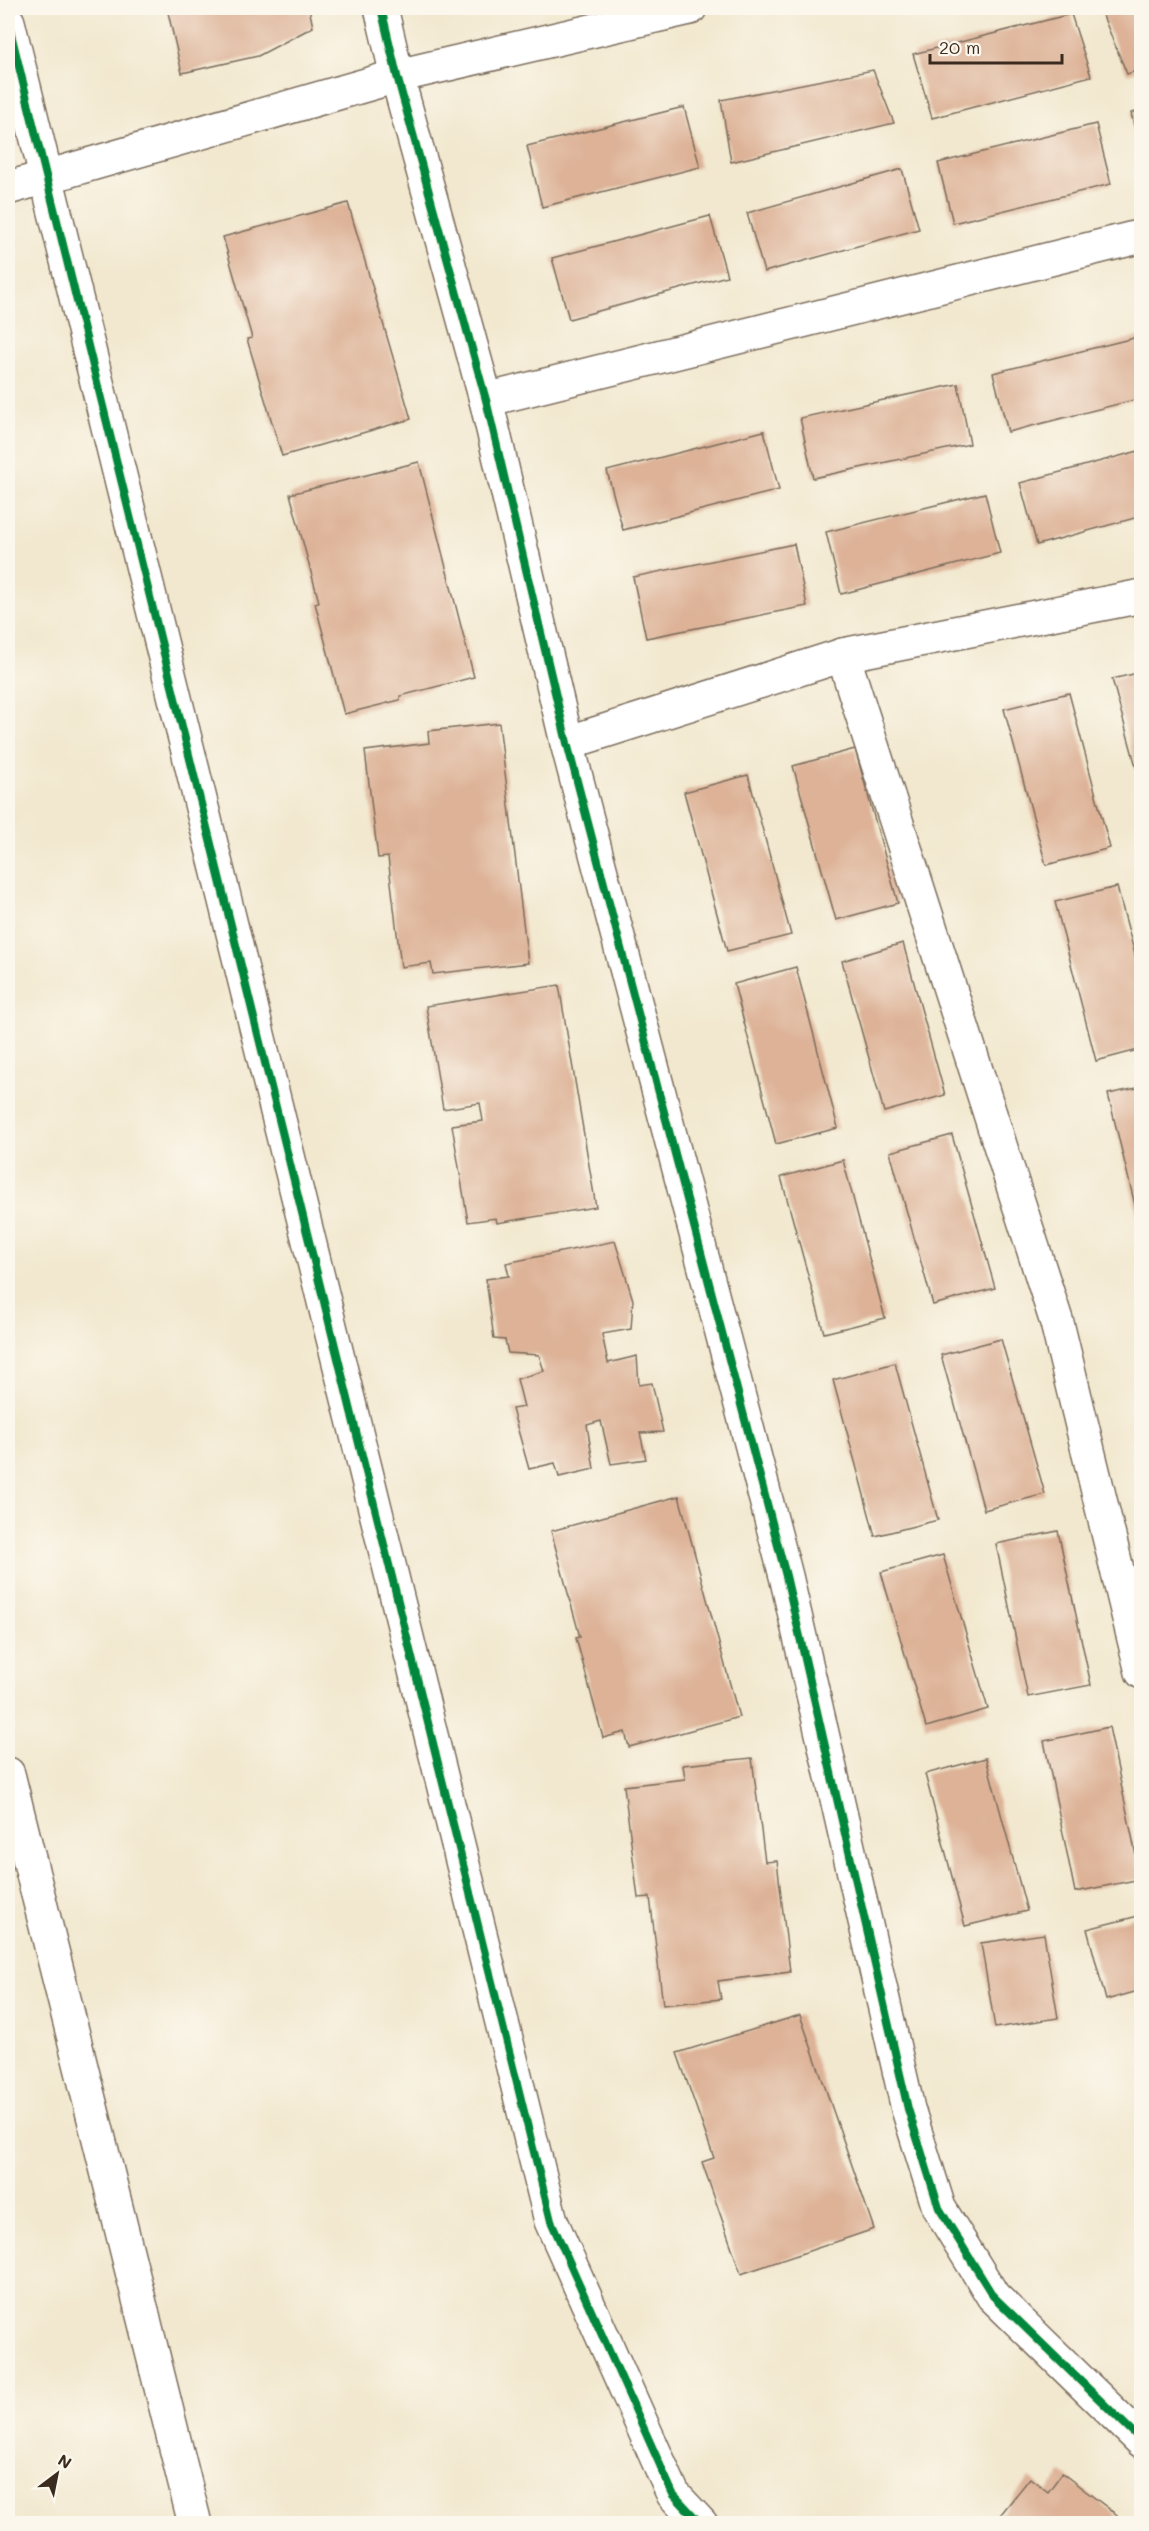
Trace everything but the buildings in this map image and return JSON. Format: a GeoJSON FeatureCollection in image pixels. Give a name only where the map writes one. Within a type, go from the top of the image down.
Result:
{"type":"FeatureCollection","features":[{"type":"Feature","properties":{"kind":"street"},"geometry":{"type":"LineString","coordinates":[[381,8],[397,76],[486,400],[567,743],[786,1576],[908,2109],[939,2208],[993,2296],[1142,2441]]}},
{"type":"Feature","properties":{"kind":"street"},"geometry":{"type":"LineString","coordinates":[[8,188],[397,76],[690,8]]}},
{"type":"Feature","properties":{"kind":"street"},"geometry":{"type":"LineString","coordinates":[[8,22],[44,178],[551,2221],[673,2494],[701,2523]]}},
{"type":"Feature","properties":{"kind":"street"},"geometry":{"type":"LineString","coordinates":[[486,400],[1142,236]]}},
{"type":"Feature","properties":{"kind":"street"},"geometry":{"type":"LineString","coordinates":[[567,743],[843,655],[1142,596]]}},
{"type":"Feature","properties":{"kind":"street"},"geometry":{"type":"LineString","coordinates":[[843,655],[1057,1323],[1142,1672]]}},
{"type":"Feature","properties":{"kind":"street"},"geometry":{"type":"LineString","coordinates":[[8,1774],[195,2523]]}},
{"type":"Feature","properties":{"kind":"cycle path"},"geometry":{"type":"LineString","coordinates":[[381,8],[397,76],[486,400],[567,743],[786,1576],[908,2109],[939,2208],[993,2296],[1142,2441]]}},
{"type":"Feature","properties":{"kind":"cycle path"},"geometry":{"type":"LineString","coordinates":[[8,22],[551,2221],[673,2494],[701,2524]]}}]}
